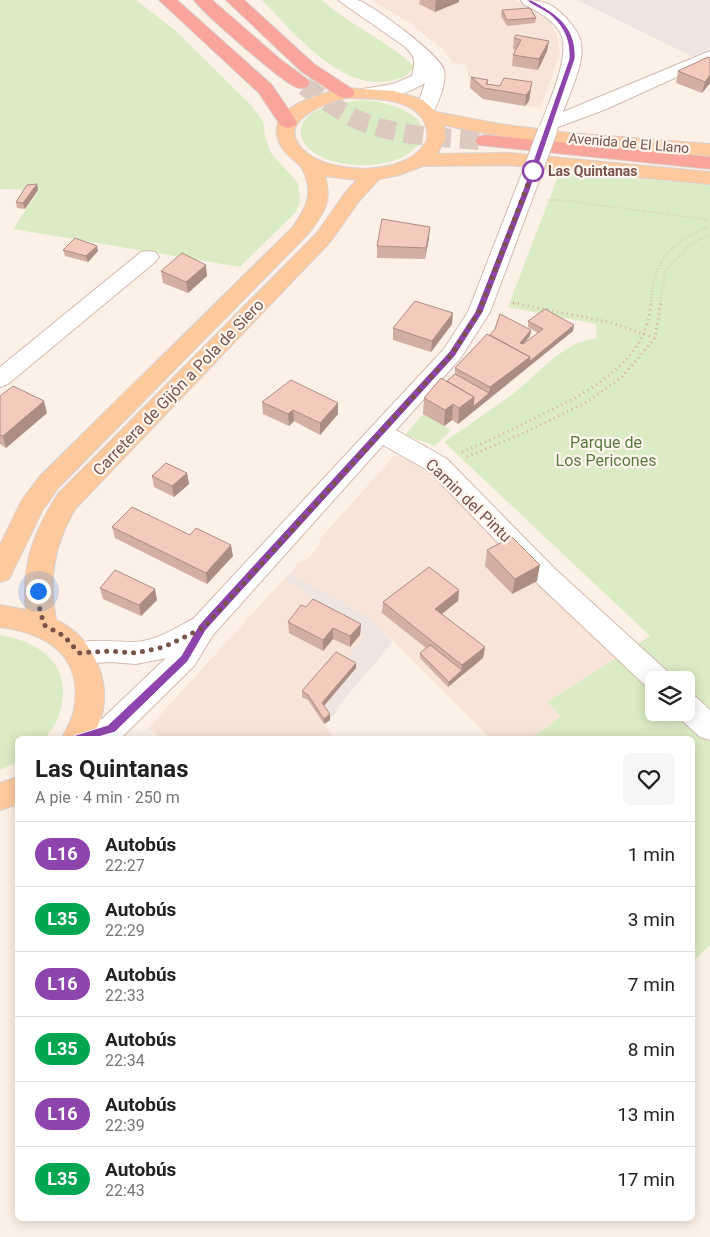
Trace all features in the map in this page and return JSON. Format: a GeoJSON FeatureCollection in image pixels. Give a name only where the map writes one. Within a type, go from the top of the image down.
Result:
{"type":"FeatureCollection","features":[{"type":"Feature","properties":{"kind":"highway"},"geometry":{"type":"LineString","coordinates":[[167,0],[266,89],[288,122]]}},
{"type":"Feature","properties":{"kind":"highway"},"geometry":{"type":"LineString","coordinates":[[202,0],[275,64],[304,86]]}},
{"type":"Feature","properties":{"kind":"highway"},"geometry":{"type":"LineString","coordinates":[[234,0],[308,68],[346,93]]}},
{"type":"Feature","properties":{"kind":"highway"},"geometry":{"type":"LineString","coordinates":[[485,142],[710,163]]}},
{"type":"Feature","properties":{"kind":"main road","name":"Avenida de El Llano"},"geometry":{"type":"LineString","coordinates":[[288,122],[301,109],[314,102],[346,93],[369,93],[405,100],[428,113],[472,126],[518,134],[710,150]]}},
{"type":"Feature","properties":{"kind":"main road"},"geometry":{"type":"LineString","coordinates":[[288,122],[285,132],[287,143],[294,153],[310,164],[326,170],[349,174],[373,174],[399,170],[420,160],[431,150],[437,139],[437,127],[428,113]]}},
{"type":"Feature","properties":{"kind":"main road","name":"Avenida de El Llano"},"geometry":{"type":"LineString","coordinates":[[420,160],[508,159],[710,178]]}},
{"type":"Feature","properties":{"kind":"main road","name":"Carretera de Gijón a Pola de Siero"},"geometry":{"type":"LineString","coordinates":[[0,572],[31,506],[49,482],[300,231],[317,208],[319,194],[317,180],[310,164]]}},
{"type":"Feature","properties":{"kind":"main road","name":"Carretera de Gijón a Pola de Siero"},"geometry":{"type":"LineString","coordinates":[[44,625],[38,602],[40,562],[45,541],[54,519],[67,501],[324,237],[352,197],[373,174]]}},
{"type":"Feature","properties":{"kind":"main road"},"geometry":{"type":"LineString","coordinates":[[0,616],[20,618],[44,625],[64,636],[79,653],[90,679],[90,688],[89,708],[78,736]]}},
{"type":"Feature","properties":{"kind":"main road"},"geometry":{"type":"LineString","coordinates":[[0,797],[15,791]]}},
{"type":"Feature","properties":{"kind":"street"},"geometry":{"type":"LineString","coordinates":[[346,0],[419,50],[435,66],[436,76],[428,113]]}},
{"type":"Feature","properties":{"kind":"street"},"geometry":{"type":"LineString","coordinates":[[87,736],[111,729],[184,658],[203,628],[452,354],[479,312],[549,128],[572,59],[573,45],[568,31],[552,13],[529,0]]}},
{"type":"Feature","properties":{"kind":"street"},"geometry":{"type":"LineString","coordinates":[[369,93],[397,89],[411,85],[420,79],[424,60],[419,50]]}},
{"type":"Feature","properties":{"kind":"street"},"geometry":{"type":"LineString","coordinates":[[549,128],[709,57]]}},
{"type":"Feature","properties":{"kind":"street"},"geometry":{"type":"LineString","coordinates":[[0,379],[148,257]]}},
{"type":"Feature","properties":{"kind":"street","name":"Camin del Pintu"},"geometry":{"type":"LineString","coordinates":[[382,433],[438,465],[545,575],[648,671]]}},
{"type":"Feature","properties":{"kind":"street"},"geometry":{"type":"LineString","coordinates":[[79,653],[110,651],[136,653],[164,647],[203,628]]}},
{"type":"Feature","properties":{"kind":"street"},"geometry":{"type":"LineString","coordinates":[[695,714],[710,728]]}},
{"type":"Feature","properties":{"kind":"path"},"geometry":{"type":"LineString","coordinates":[[526,190],[562,200],[699,216],[710,220]]}},
{"type":"Feature","properties":{"kind":"path"},"geometry":{"type":"LineString","coordinates":[[438,465],[447,457],[506,432],[595,388],[615,372],[646,334],[651,317],[653,278],[657,269],[672,250],[687,238],[710,226]]}},
{"type":"Feature","properties":{"kind":"path"},"geometry":{"type":"LineString","coordinates":[[438,465],[452,463],[524,433],[585,403],[621,378],[655,338],[666,269],[691,244],[710,234]]}},
{"type":"Feature","properties":{"kind":"path"},"geometry":{"type":"LineString","coordinates":[[485,296],[609,322],[655,338]]}},
{"type":"Feature","properties":{"kind":"shaded area"},"geometry":{"type":"Polygon","coordinates":[[[371,0],[515,0],[544,18],[550,22],[557,35],[560,55],[540,108],[483,99],[470,88],[467,65],[453,63],[443,49],[415,26],[371,0]]]}},
{"type":"Feature","properties":{"kind":"shaded area"},"geometry":{"type":"Polygon","coordinates":[[[577,0],[710,0],[710,49],[693,57],[577,0]]]}},
{"type":"Feature","properties":{"kind":"shaded area"},"geometry":{"type":"Polygon","coordinates":[[[396,455],[410,461],[444,484],[617,657],[547,702],[561,716],[534,736],[488,736],[370,618],[290,573],[298,563],[309,558],[320,544],[319,540],[396,455]]]}},
{"type":"Feature","properties":{"kind":"shaded area"},"geometry":{"type":"Polygon","coordinates":[[[290,573],[370,618],[393,642],[340,704],[335,714],[324,724],[308,701],[302,697],[336,657],[345,662],[364,635],[316,609],[320,603],[285,578],[290,573]]]}},
{"type":"Feature","properties":{"kind":"shaded area"},"geometry":{"type":"Polygon","coordinates":[[[285,578],[321,604],[316,609],[365,635],[345,663],[303,697],[308,701],[332,736],[158,736],[148,728],[285,578]]]}},
{"type":"Feature","properties":{"kind":"green space"},"geometry":{"type":"Polygon","coordinates":[[[0,0],[136,0],[176,31],[251,105],[263,121],[265,136],[271,153],[298,183],[300,201],[296,212],[240,267],[13,229],[39,190],[0,189],[0,0]]]}},
{"type":"Feature","properties":{"kind":"green space"},"geometry":{"type":"Polygon","coordinates":[[[262,0],[322,0],[344,18],[392,48],[414,66],[405,76],[393,80],[374,82],[356,78],[320,57],[262,0]]]}},
{"type":"Feature","properties":{"kind":"green space"},"geometry":{"type":"Polygon","coordinates":[[[366,100],[397,107],[416,118],[422,126],[422,135],[417,146],[409,154],[385,163],[371,165],[343,164],[320,156],[305,145],[301,134],[302,125],[316,111],[337,104],[366,100]]]}},
{"type":"Feature","properties":{"kind":"green space","name":"Parque de Los Pericones"},"geometry":{"type":"Polygon","coordinates":[[[564,172],[710,185],[710,945],[695,959],[695,736],[534,736],[561,716],[547,702],[650,636],[444,442],[514,393],[562,352],[573,345],[597,338],[596,324],[508,307],[557,179],[564,172]]]}},
{"type":"Feature","properties":{"kind":"green space"},"geometry":{"type":"Polygon","coordinates":[[[423,414],[451,430],[435,446],[405,435],[423,414]]]}},
{"type":"Feature","properties":{"kind":"green space"},"geometry":{"type":"Polygon","coordinates":[[[0,635],[30,644],[52,660],[59,671],[63,684],[63,698],[57,721],[47,736],[15,736],[15,763],[0,770],[0,635]]]}},
{"type":"Feature","properties":{"kind":"building"},"geometry":{"type":"Polygon","coordinates":[[[530,8],[536,18],[507,20],[502,10],[530,8]]]}},
{"type":"Feature","properties":{"kind":"building"},"geometry":{"type":"Polygon","coordinates":[[[516,35],[549,41],[539,59],[513,55],[521,40],[514,38],[516,35]]]}},
{"type":"Feature","properties":{"kind":"building"},"geometry":{"type":"Polygon","coordinates":[[[708,57],[710,58],[710,75],[705,82],[678,71],[708,57]]]}},
{"type":"Feature","properties":{"kind":"building"},"geometry":{"type":"Polygon","coordinates":[[[471,77],[488,80],[486,84],[500,86],[504,78],[532,82],[530,90],[526,95],[484,88],[471,77]]]}},
{"type":"Feature","properties":{"kind":"building"},"geometry":{"type":"Polygon","coordinates":[[[37,184],[23,203],[16,202],[27,185],[37,184]]]}},
{"type":"Feature","properties":{"kind":"building"},"geometry":{"type":"Polygon","coordinates":[[[382,219],[430,227],[426,248],[377,246],[382,219]]]}},
{"type":"Feature","properties":{"kind":"building"},"geometry":{"type":"Polygon","coordinates":[[[75,238],[97,246],[86,256],[63,250],[75,238]]]}},
{"type":"Feature","properties":{"kind":"building"},"geometry":{"type":"Polygon","coordinates":[[[182,253],[206,265],[186,282],[161,271],[182,253]]]}},
{"type":"Feature","properties":{"kind":"building"},"geometry":{"type":"Polygon","coordinates":[[[415,301],[453,313],[432,341],[393,328],[415,301]]]}},
{"type":"Feature","properties":{"kind":"building"},"geometry":{"type":"Polygon","coordinates":[[[545,309],[574,325],[529,362],[530,357],[490,335],[495,329],[500,314],[531,330],[520,343],[523,344],[543,329],[528,321],[545,309]]]}},
{"type":"Feature","properties":{"kind":"building"},"geometry":{"type":"Polygon","coordinates":[[[487,334],[530,357],[490,387],[455,368],[487,334]]]}},
{"type":"Feature","properties":{"kind":"building"},"geometry":{"type":"Polygon","coordinates":[[[455,374],[489,393],[473,407],[474,397],[447,381],[455,374]]]}},
{"type":"Feature","properties":{"kind":"building"},"geometry":{"type":"Polygon","coordinates":[[[441,378],[474,397],[459,408],[453,404],[445,410],[424,398],[441,378]]]}},
{"type":"Feature","properties":{"kind":"building"},"geometry":{"type":"Polygon","coordinates":[[[291,380],[338,403],[320,423],[293,410],[288,414],[262,402],[291,380]]]}},
{"type":"Feature","properties":{"kind":"building"},"geometry":{"type":"Polygon","coordinates":[[[13,386],[44,401],[3,436],[0,435],[0,396],[13,386]]]}},
{"type":"Feature","properties":{"kind":"building"},"geometry":{"type":"Polygon","coordinates":[[[166,463],[187,473],[172,486],[152,476],[166,463]]]}},
{"type":"Feature","properties":{"kind":"building"},"geometry":{"type":"Polygon","coordinates":[[[132,507],[190,535],[196,528],[231,545],[206,573],[112,527],[132,507]]]}},
{"type":"Feature","properties":{"kind":"building"},"geometry":{"type":"Polygon","coordinates":[[[512,537],[540,565],[515,579],[487,550],[512,537]]]}},
{"type":"Feature","properties":{"kind":"building"},"geometry":{"type":"Polygon","coordinates":[[[429,567],[459,590],[435,609],[485,647],[462,665],[383,602],[429,567]]]}},
{"type":"Feature","properties":{"kind":"building"},"geometry":{"type":"Polygon","coordinates":[[[115,570],[155,589],[139,605],[100,588],[115,570]]]}},
{"type":"Feature","properties":{"kind":"building"},"geometry":{"type":"Polygon","coordinates":[[[313,599],[361,624],[350,636],[333,628],[323,640],[288,622],[301,605],[306,607],[313,599]]]}},
{"type":"Feature","properties":{"kind":"building"},"geometry":{"type":"Polygon","coordinates":[[[430,645],[462,670],[449,682],[420,653],[430,645]]]}},
{"type":"Feature","properties":{"kind":"building"},"geometry":{"type":"Polygon","coordinates":[[[336,652],[356,663],[322,703],[330,714],[324,719],[308,695],[302,691],[336,652]]]}},
{"type":"Feature","properties":{"kind":"tunnel"},"geometry":{"type":"LineString","coordinates":[[304,86],[336,108],[371,125],[403,133],[485,141]]}},
{"type":"Feature","properties":{"kind":"bus line","name":"L16"},"geometry":{"type":"LineString","coordinates":[[87,736],[111,729],[184,658],[212,617],[382,433],[452,354],[479,312],[551,123],[572,59],[573,45],[568,31],[552,13],[529,0]]}},
{"type":"Feature","properties":{"kind":"place","name":"Las Quintanas"},"geometry":{"type":"Point","coordinates":[533,171]}},
{"type":"Feature","properties":{"kind":"route"},"geometry":{"type":"LineString","coordinates":[[38,591],[38,602],[44,625],[64,636],[79,653],[110,651],[136,653],[164,647],[203,628],[220,607],[382,433],[452,354],[479,312],[533,171]]}}]}
